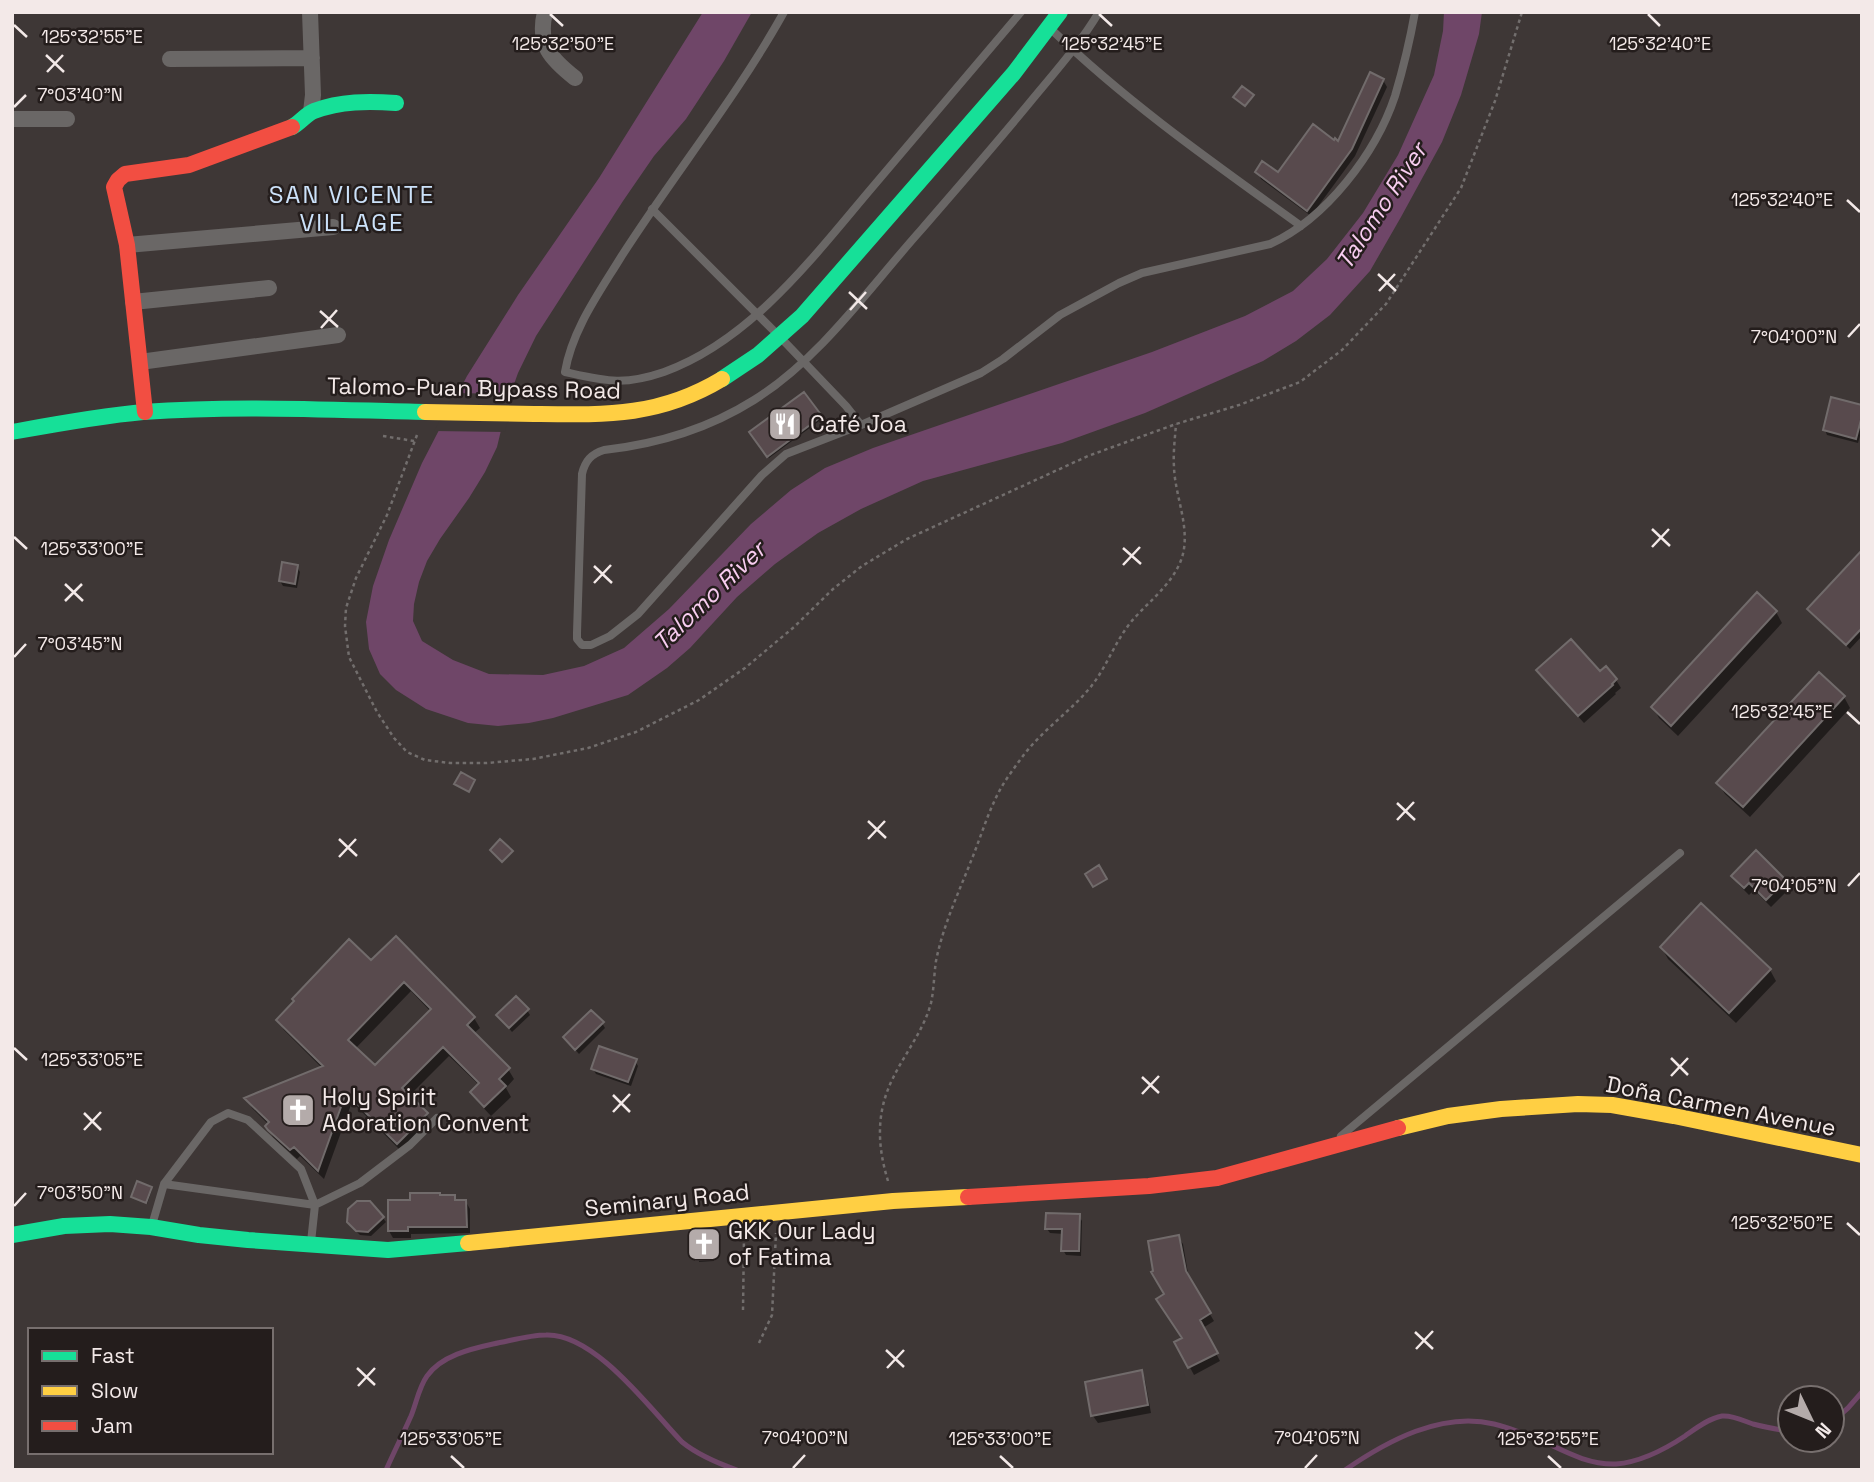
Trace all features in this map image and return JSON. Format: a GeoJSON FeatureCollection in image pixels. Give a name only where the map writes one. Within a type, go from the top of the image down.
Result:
{"type":"FeatureCollection","features":[{"type":"Feature","properties":{"kind":"main road","name":"Talomo-Puan Bypass Road"},"geometry":{"type":"LineString","coordinates":[[12,432],[81,419],[145,412],[243,409],[628,414],[693,396],[723,381],[753,360],[823,293],[1014,73],[1046,24],[1060,12]]}},
{"type":"Feature","properties":{"kind":"main road"},"geometry":{"type":"LineString","coordinates":[[145,412],[127,245],[114,187],[118,180],[125,174],[189,165],[277,134],[299,124],[311,112],[359,101],[396,103]]}},
{"type":"Feature","properties":{"kind":"main road","name":"Doña Carmen Avenue"},"geometry":{"type":"LineString","coordinates":[[1325,1149],[1448,1116],[1578,1104],[1612,1105],[1674,1116],[1862,1156]]}},
{"type":"Feature","properties":{"kind":"main road","name":"Seminary Road"},"geometry":{"type":"LineString","coordinates":[[12,1235],[64,1226],[110,1224],[199,1235],[388,1250],[893,1201],[1149,1186],[1217,1178],[1325,1149]]}},
{"type":"Feature","properties":{"kind":"street"},"geometry":{"type":"LineString","coordinates":[[310,12],[313,95],[311,112]]}},
{"type":"Feature","properties":{"kind":"street"},"geometry":{"type":"LineString","coordinates":[[545,12],[542,35],[546,48],[554,61],[575,78]]}},
{"type":"Feature","properties":{"kind":"street"},"geometry":{"type":"LineString","coordinates":[[170,60],[312,58]]}},
{"type":"Feature","properties":{"kind":"street"},"geometry":{"type":"LineString","coordinates":[[12,119],[68,119]]}},
{"type":"Feature","properties":{"kind":"street"},"geometry":{"type":"LineString","coordinates":[[127,245],[333,227]]}},
{"type":"Feature","properties":{"kind":"street"},"geometry":{"type":"LineString","coordinates":[[133,302],[269,288]]}},
{"type":"Feature","properties":{"kind":"street"},"geometry":{"type":"LineString","coordinates":[[140,362],[338,335]]}},
{"type":"Feature","properties":{"kind":"lane"},"geometry":{"type":"LineString","coordinates":[[784,12],[730,100],[652,209],[604,285],[568,354],[565,372],[604,381],[636,380],[664,372],[715,347],[758,313],[823,244],[1021,12]]}},
{"type":"Feature","properties":{"kind":"lane"},"geometry":{"type":"LineString","coordinates":[[1099,12],[1073,50],[968,177],[804,361],[756,399],[693,431],[659,441],[595,452],[588,458],[582,474],[577,634],[579,642],[586,646],[610,636],[638,614],[774,463],[786,454],[981,373],[1060,315],[1118,282],[1142,272],[1270,244],[1301,226],[1336,193],[1358,166],[1378,132],[1394,97],[1415,12]]}},
{"type":"Feature","properties":{"kind":"lane"},"geometry":{"type":"LineString","coordinates":[[1046,24],[1143,110],[1301,226]]}},
{"type":"Feature","properties":{"kind":"lane"},"geometry":{"type":"LineString","coordinates":[[652,209],[758,313],[853,413],[861,425]]}},
{"type":"Feature","properties":{"kind":"lane"},"geometry":{"type":"LineString","coordinates":[[1325,1149],[1680,853]]}},
{"type":"Feature","properties":{"kind":"lane"},"geometry":{"type":"LineString","coordinates":[[151,1227],[164,1184],[211,1122],[228,1113],[248,1120],[302,1169],[314,1205],[311,1245]]}},
{"type":"Feature","properties":{"kind":"lane"},"geometry":{"type":"LineString","coordinates":[[164,1184],[314,1205],[360,1183],[410,1145],[438,1118]]}},
{"type":"Feature","properties":{"kind":"path"},"geometry":{"type":"LineString","coordinates":[[379,435],[414,441],[387,515],[350,593],[345,626],[349,657],[377,712],[394,738],[407,752],[425,760],[486,763],[533,759],[588,748],[636,732],[699,700],[745,668],[794,627],[833,589],[862,566],[907,539],[1088,456],[1300,382],[1342,350],[1386,304],[1461,188],[1495,101],[1521,12]]}},
{"type":"Feature","properties":{"kind":"path"},"geometry":{"type":"LineString","coordinates":[[893,1201],[881,1152],[881,1109],[893,1076],[918,1034],[931,1003],[936,960],[948,917],[992,806],[1008,777],[1032,745],[1090,687],[1131,622],[1163,589],[1179,565],[1185,546],[1174,467],[1176,425]]}},
{"type":"Feature","properties":{"kind":"path"},"geometry":{"type":"LineString","coordinates":[[760,1343],[772,1315],[777,1212]]}},
{"type":"Feature","properties":{"kind":"path"},"geometry":{"type":"LineString","coordinates":[[743,1310],[745,1215]]}},
{"type":"Feature","properties":{"kind":"water","name":"Talomo River"},"geometry":{"type":"Polygon","coordinates":[[[703,12],[752,12],[686,119],[654,156],[536,336],[508,401],[497,447],[485,472],[427,561],[419,582],[413,621],[422,641],[453,660],[489,674],[543,675],[584,666],[624,648],[669,609],[751,524],[791,490],[825,468],[873,448],[1152,352],[1245,316],[1293,291],[1327,259],[1363,213],[1398,155],[1434,75],[1444,12],[1482,12],[1479,34],[1461,95],[1442,142],[1401,217],[1370,271],[1330,315],[1296,341],[1263,361],[1145,413],[1062,443],[923,481],[861,509],[818,533],[775,564],[737,597],[690,648],[628,695],[553,718],[498,726],[468,723],[426,709],[396,690],[380,674],[369,649],[366,622],[373,586],[389,540],[422,463],[467,376],[518,295],[599,178],[703,12]]]}},
{"type":"Feature","properties":{"kind":"pier"},"geometry":{"type":"Polygon","coordinates":[[[454,393],[514,394],[505,432],[434,431],[454,393]]]}},
{"type":"Feature","properties":{"kind":"building"},"geometry":{"type":"Polygon","coordinates":[[[1370,72],[1384,79],[1352,149],[1307,211],[1255,172],[1262,161],[1278,172],[1313,124],[1338,141],[1370,72]]]}},
{"type":"Feature","properties":{"kind":"building"},"geometry":{"type":"Polygon","coordinates":[[[1242,86],[1254,95],[1245,106],[1233,97],[1242,86]]]}},
{"type":"Feature","properties":{"kind":"building"},"geometry":{"type":"Polygon","coordinates":[[[804,392],[822,416],[767,457],[749,432],[804,392]]]}},
{"type":"Feature","properties":{"kind":"building"},"geometry":{"type":"Polygon","coordinates":[[[1831,397],[1862,405],[1856,439],[1823,430],[1831,397]]]}},
{"type":"Feature","properties":{"kind":"building"},"geometry":{"type":"Polygon","coordinates":[[[1862,550],[1862,628],[1846,645],[1807,609],[1862,550]]]}},
{"type":"Feature","properties":{"kind":"building"},"geometry":{"type":"Polygon","coordinates":[[[282,562],[298,565],[295,584],[279,581],[282,562]]]}},
{"type":"Feature","properties":{"kind":"building"},"geometry":{"type":"Polygon","coordinates":[[[1757,592],[1777,611],[1671,726],[1651,707],[1757,592]]]}},
{"type":"Feature","properties":{"kind":"building"},"geometry":{"type":"Polygon","coordinates":[[[1571,639],[1600,671],[1606,666],[1617,679],[1578,716],[1536,670],[1571,639]]]}},
{"type":"Feature","properties":{"kind":"building"},"geometry":{"type":"Polygon","coordinates":[[[1819,672],[1845,696],[1743,807],[1716,783],[1819,672]]]}},
{"type":"Feature","properties":{"kind":"building"},"geometry":{"type":"Polygon","coordinates":[[[461,772],[475,780],[469,792],[454,784],[461,772]]]}},
{"type":"Feature","properties":{"kind":"building"},"geometry":{"type":"Polygon","coordinates":[[[500,839],[513,851],[502,862],[490,850],[500,839]]]}},
{"type":"Feature","properties":{"kind":"building"},"geometry":{"type":"Polygon","coordinates":[[[1756,850],[1786,880],[1766,900],[1749,883],[1744,888],[1731,876],[1756,850]]]}},
{"type":"Feature","properties":{"kind":"building"},"geometry":{"type":"Polygon","coordinates":[[[1099,865],[1107,879],[1093,887],[1085,874],[1099,865]]]}},
{"type":"Feature","properties":{"kind":"building"},"geometry":{"type":"Polygon","coordinates":[[[1701,903],[1771,969],[1729,1013],[1660,947],[1701,903]]]}},
{"type":"Feature","properties":{"kind":"building"},"geometry":{"type":"Polygon","coordinates":[[[396,936],[475,1017],[467,1025],[510,1068],[499,1079],[506,1086],[484,1107],[470,1092],[479,1083],[443,1047],[402,1088],[428,1113],[397,1144],[346,1093],[318,1171],[294,1147],[290,1150],[268,1130],[265,1126],[269,1122],[244,1098],[323,1066],[276,1020],[294,1001],[292,999],[349,939],[371,960],[396,936]],[[404,982],[348,1040],[375,1065],[431,1009],[404,982]]]}},
{"type":"Feature","properties":{"kind":"building"},"geometry":{"type":"Polygon","coordinates":[[[516,996],[529,1009],[509,1028],[496,1015],[516,996]]]}},
{"type":"Feature","properties":{"kind":"building"},"geometry":{"type":"Polygon","coordinates":[[[591,1010],[604,1022],[575,1050],[563,1037],[591,1010]]]}},
{"type":"Feature","properties":{"kind":"building"},"geometry":{"type":"Polygon","coordinates":[[[599,1046],[637,1059],[628,1082],[591,1069],[599,1046]]]}},
{"type":"Feature","properties":{"kind":"building"},"geometry":{"type":"Polygon","coordinates":[[[137,1181],[152,1187],[146,1203],[131,1197],[137,1181]]]}},
{"type":"Feature","properties":{"kind":"building"},"geometry":{"type":"Polygon","coordinates":[[[410,1193],[440,1193],[455,1195],[455,1200],[466,1200],[467,1227],[408,1227],[408,1231],[388,1231],[388,1200],[410,1200],[410,1193]]]}},
{"type":"Feature","properties":{"kind":"building"},"geometry":{"type":"Polygon","coordinates":[[[357,1201],[370,1201],[384,1217],[368,1232],[356,1231],[347,1222],[348,1209],[357,1201]]]}},
{"type":"Feature","properties":{"kind":"building"},"geometry":{"type":"Polygon","coordinates":[[[1046,1213],[1080,1214],[1079,1251],[1061,1251],[1062,1229],[1045,1229],[1046,1213]]]}},
{"type":"Feature","properties":{"kind":"building","name":"GKK Our Lady of Fatima"},"geometry":{"type":"Polygon","coordinates":[[[712,1233],[714,1259],[696,1260],[695,1235],[712,1233]]]}},
{"type":"Feature","properties":{"kind":"building"},"geometry":{"type":"Polygon","coordinates":[[[1179,1235],[1186,1271],[1211,1313],[1200,1320],[1218,1353],[1188,1368],[1174,1342],[1182,1338],[1156,1299],[1164,1294],[1151,1272],[1148,1241],[1179,1235]]]}},
{"type":"Feature","properties":{"kind":"building"},"geometry":{"type":"Polygon","coordinates":[[[1142,1370],[1148,1405],[1091,1416],[1085,1382],[1142,1370]]]}},
{"type":"Feature","properties":{"kind":"waterway"},"geometry":{"type":"LineString","coordinates":[[386,1470],[422,1385],[440,1363],[484,1346],[546,1335],[565,1338],[584,1346],[621,1376],[682,1442],[708,1458],[737,1470]]}},
{"type":"Feature","properties":{"kind":"waterway"},"geometry":{"type":"LineString","coordinates":[[1846,1410],[1862,1392]]}},
{"type":"Feature","properties":{"kind":"waterway"},"geometry":{"type":"LineString","coordinates":[[1345,1470],[1397,1439],[1435,1425],[1455,1422],[1474,1421],[1512,1429],[1567,1453],[1606,1464],[1634,1461],[1652,1454],[1717,1417],[1730,1416],[1776,1429]]}},
{"type":"Feature","properties":{"kind":"traffic: fast"},"geometry":{"type":"LineString","coordinates":[[722,379],[758,355],[802,316],[1014,73],[1060,12]]}},
{"type":"Feature","properties":{"kind":"traffic: fast"},"geometry":{"type":"LineString","coordinates":[[292,127],[311,112],[334,105],[396,103]]}},
{"type":"Feature","properties":{"kind":"traffic: fast"},"geometry":{"type":"LineString","coordinates":[[12,432],[110,416],[178,410],[425,412]]}},
{"type":"Feature","properties":{"kind":"traffic: fast"},"geometry":{"type":"LineString","coordinates":[[12,1235],[64,1226],[110,1224],[248,1240],[388,1250],[468,1243]]}},
{"type":"Feature","properties":{"kind":"traffic: slow"},"geometry":{"type":"LineString","coordinates":[[425,412],[584,414],[631,411],[676,401],[722,379]]}},
{"type":"Feature","properties":{"kind":"traffic: slow"},"geometry":{"type":"LineString","coordinates":[[1398,1128],[1448,1116],[1501,1109],[1578,1104],[1612,1105],[1862,1155]]}},
{"type":"Feature","properties":{"kind":"traffic: slow"},"geometry":{"type":"LineString","coordinates":[[468,1243],[893,1201],[968,1197]]}},
{"type":"Feature","properties":{"kind":"traffic: jam"},"geometry":{"type":"LineString","coordinates":[[145,412],[127,245],[114,187],[125,174],[189,165],[292,127]]}},
{"type":"Feature","properties":{"kind":"traffic: jam"},"geometry":{"type":"LineString","coordinates":[[968,1197],[1149,1186],[1217,1178],[1398,1128]]}},
{"type":"Feature","properties":{"kind":"place","name":"Café Joa"},"geometry":{"type":"Point","coordinates":[785,424]}},
{"type":"Feature","properties":{"kind":"place","name":"Holy Spirit Adoration Convent"},"geometry":{"type":"Point","coordinates":[298,1110]}},
{"type":"Feature","properties":{"kind":"place","name":"GKK Our Lady of Fatima"},"geometry":{"type":"Point","coordinates":[704,1244]}},
{"type":"Feature","properties":{"kind":"district","name":"SAN VICENTE VILLAGE"},"geometry":{"type":"Point","coordinates":[352,208]}}]}
